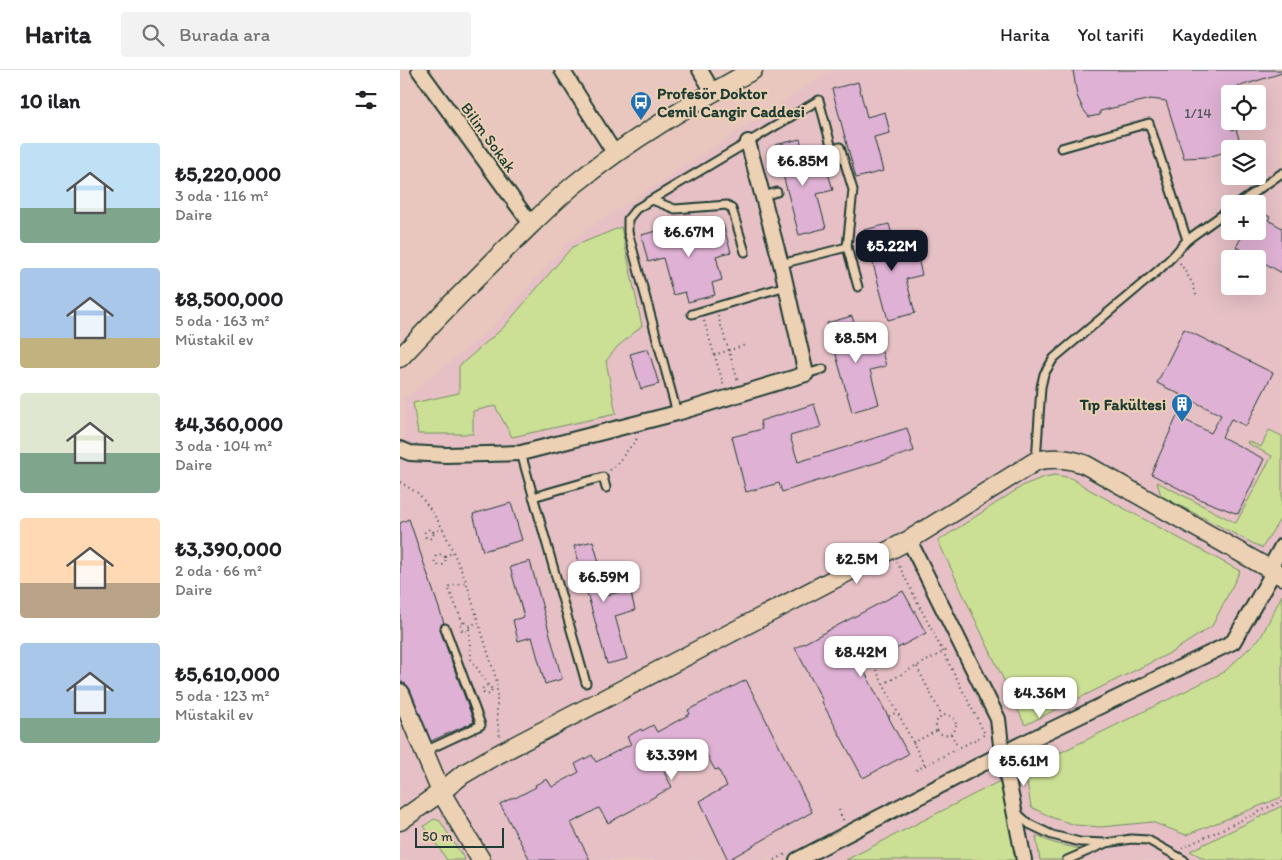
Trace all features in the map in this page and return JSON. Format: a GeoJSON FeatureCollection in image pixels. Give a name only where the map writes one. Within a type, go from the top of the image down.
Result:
{"type":"FeatureCollection","features":[{"type":"Feature","properties":{"kind":"street"},"geometry":{"type":"LineString","coordinates":[[562,70],[616,154]]}},
{"type":"Feature","properties":{"kind":"street"},"geometry":{"type":"LineString","coordinates":[[700,70],[713,92]]}},
{"type":"Feature","properties":{"kind":"street"},"geometry":{"type":"LineString","coordinates":[[400,358],[531,224],[576,184],[650,130],[753,70]]}},
{"type":"Feature","properties":{"kind":"street","name":"Bilim Sokak"},"geometry":{"type":"LineString","coordinates":[[425,72],[531,224]]}},
{"type":"Feature","properties":{"kind":"street"},"geometry":{"type":"LineString","coordinates":[[400,449],[410,454],[521,454],[677,413],[806,374],[781,264],[748,142]]}},
{"type":"Feature","properties":{"kind":"street"},"geometry":{"type":"LineString","coordinates":[[400,821],[462,775],[505,751],[911,543],[1036,461],[1050,458],[1065,458],[1086,465],[1275,571]]}},
{"type":"Feature","properties":{"kind":"street"},"geometry":{"type":"LineString","coordinates":[[911,543],[998,719],[1024,860]]}},
{"type":"Feature","properties":{"kind":"street"},"geometry":{"type":"LineString","coordinates":[[797,860],[1003,753],[1233,642],[1275,571],[1282,546]]}},
{"type":"Feature","properties":{"kind":"street"},"geometry":{"type":"LineString","coordinates":[[400,693],[441,792],[481,860]]}},
{"type":"Feature","properties":{"kind":"lane"},"geometry":{"type":"LineString","coordinates":[[677,413],[628,232],[628,219],[636,210],[818,100],[832,149],[840,147],[853,190],[847,247],[858,287]]}},
{"type":"Feature","properties":{"kind":"lane"},"geometry":{"type":"LineString","coordinates":[[1061,148],[1149,123],[1187,240]]}},
{"type":"Feature","properties":{"kind":"lane"},"geometry":{"type":"LineString","coordinates":[[1251,195],[1282,173]]}},
{"type":"Feature","properties":{"kind":"lane"},"geometry":{"type":"LineString","coordinates":[[762,196],[777,192]]}},
{"type":"Feature","properties":{"kind":"lane"},"geometry":{"type":"LineString","coordinates":[[652,200],[675,209],[727,205],[732,209],[745,252]]}},
{"type":"Feature","properties":{"kind":"lane"},"geometry":{"type":"LineString","coordinates":[[1036,461],[1041,387],[1044,374],[1054,358],[1154,273],[1187,240],[1221,216]]}},
{"type":"Feature","properties":{"kind":"lane"},"geometry":{"type":"LineString","coordinates":[[781,264],[847,247]]}},
{"type":"Feature","properties":{"kind":"lane"},"geometry":{"type":"LineString","coordinates":[[692,314],[786,286]]}},
{"type":"Feature","properties":{"kind":"lane"},"geometry":{"type":"LineString","coordinates":[[806,374],[823,370]]}},
{"type":"Feature","properties":{"kind":"lane"},"geometry":{"type":"LineString","coordinates":[[521,454],[586,683]]}},
{"type":"Feature","properties":{"kind":"lane"},"geometry":{"type":"LineString","coordinates":[[533,497],[603,477],[606,488]]}},
{"type":"Feature","properties":{"kind":"lane"},"geometry":{"type":"LineString","coordinates":[[423,752],[481,725],[444,628]]}},
{"type":"Feature","properties":{"kind":"lane"},"geometry":{"type":"LineString","coordinates":[[1014,810],[1029,824],[1052,835],[1080,842],[1106,843],[1131,839],[1148,840],[1184,860]]}},
{"type":"Feature","properties":{"kind":"lane"},"geometry":{"type":"LineString","coordinates":[[1067,860],[1106,843]]}},
{"type":"Feature","properties":{"kind":"path"},"geometry":{"type":"LineString","coordinates":[[1174,255],[1193,284],[1196,295]]}},
{"type":"Feature","properties":{"kind":"path"},"geometry":{"type":"LineString","coordinates":[[716,307],[739,386]]}},
{"type":"Feature","properties":{"kind":"path"},"geometry":{"type":"LineString","coordinates":[[701,311],[724,388]]}},
{"type":"Feature","properties":{"kind":"path"},"geometry":{"type":"LineString","coordinates":[[714,355],[746,345]]}},
{"type":"Feature","properties":{"kind":"path"},"geometry":{"type":"LineString","coordinates":[[603,477],[615,466],[641,431]]}},
{"type":"Feature","properties":{"kind":"path"},"geometry":{"type":"LineString","coordinates":[[400,482],[403,482],[419,494],[431,510],[443,529],[467,582],[497,682],[498,733],[505,751]]}},
{"type":"Feature","properties":{"kind":"path"},"geometry":{"type":"LineString","coordinates":[[433,532],[443,529]]}},
{"type":"Feature","properties":{"kind":"path"},"geometry":{"type":"LineString","coordinates":[[911,543],[894,558],[984,734]]}},
{"type":"Feature","properties":{"kind":"path"},"geometry":{"type":"LineString","coordinates":[[445,557],[454,552]]}},
{"type":"Feature","properties":{"kind":"path"},"geometry":{"type":"LineString","coordinates":[[438,554],[442,554],[445,557],[445,562],[441,565],[434,561],[438,554]]}},
{"type":"Feature","properties":{"kind":"path"},"geometry":{"type":"LineString","coordinates":[[467,582],[448,588],[463,623],[467,623],[469,628],[471,659],[491,690]]}},
{"type":"Feature","properties":{"kind":"path"},"geometry":{"type":"LineString","coordinates":[[914,611],[920,608]]}},
{"type":"Feature","properties":{"kind":"path"},"geometry":{"type":"LineString","coordinates":[[463,623],[460,627],[464,631],[479,622]]}},
{"type":"Feature","properties":{"kind":"path"},"geometry":{"type":"LineString","coordinates":[[883,684],[949,649]]}},
{"type":"Feature","properties":{"kind":"path"},"geometry":{"type":"LineString","coordinates":[[917,667],[942,716]]}},
{"type":"Feature","properties":{"kind":"path"},"geometry":{"type":"LineString","coordinates":[[876,670],[924,766]]}},
{"type":"Feature","properties":{"kind":"path"},"geometry":{"type":"LineString","coordinates":[[489,686],[484,686],[482,690],[485,694],[489,694],[491,690],[497,687]]}},
{"type":"Feature","properties":{"kind":"path"},"geometry":{"type":"LineString","coordinates":[[889,716],[897,712]]}},
{"type":"Feature","properties":{"kind":"path"},"geometry":{"type":"LineString","coordinates":[[948,715],[955,720],[956,728],[951,734],[943,734],[938,730],[937,722],[942,716],[948,715]]}},
{"type":"Feature","properties":{"kind":"path"},"geometry":{"type":"LineString","coordinates":[[916,770],[999,726]]}},
{"type":"Feature","properties":{"kind":"path"},"geometry":{"type":"LineString","coordinates":[[913,743],[938,730]]}},
{"type":"Feature","properties":{"kind":"path"},"geometry":{"type":"LineString","coordinates":[[951,734],[958,748]]}},
{"type":"Feature","properties":{"kind":"path"},"geometry":{"type":"LineString","coordinates":[[1171,853],[1282,801]]}},
{"type":"Feature","properties":{"kind":"path"},"geometry":{"type":"LineString","coordinates":[[839,810],[846,824]]}},
{"type":"Feature","properties":{"kind":"shaded area"},"geometry":{"type":"Polygon","coordinates":[[[832,70],[1282,70],[1282,860],[400,860],[400,448],[408,445],[404,437],[404,399],[490,330],[568,242],[832,70]]]}},
{"type":"Feature","properties":{"kind":"green space"},"geometry":{"type":"Polygon","coordinates":[[[621,227],[642,326],[617,347],[606,361],[616,414],[512,437],[495,406],[473,411],[473,434],[418,434],[413,403],[459,393],[459,366],[503,328],[572,247],[621,227]]]}},
{"type":"Feature","properties":{"kind":"green space"},"geometry":{"type":"Polygon","coordinates":[[[1269,430],[1282,436],[1282,516],[1262,548],[1161,496],[1157,482],[1236,523],[1272,456],[1247,443],[1248,441],[1261,447],[1269,430]]]}},
{"type":"Feature","properties":{"kind":"green space"},"geometry":{"type":"Polygon","coordinates":[[[1055,475],[1071,478],[1240,571],[1212,626],[1172,652],[1025,725],[938,541],[1024,485],[1055,475]]]}},
{"type":"Feature","properties":{"kind":"green space"},"geometry":{"type":"Polygon","coordinates":[[[1282,595],[1282,797],[1186,835],[1152,822],[1101,827],[1076,825],[1053,818],[1031,807],[1025,770],[1224,672],[1261,637],[1282,595]]]}},
{"type":"Feature","properties":{"kind":"green space"},"geometry":{"type":"Polygon","coordinates":[[[1002,780],[1018,860],[846,860],[1002,780]]]}},
{"type":"Feature","properties":{"kind":"green space"},"geometry":{"type":"Polygon","coordinates":[[[1282,806],[1282,855],[1279,860],[1207,860],[1190,851],[1282,806]]]}},
{"type":"Feature","properties":{"kind":"green space"},"geometry":{"type":"Polygon","coordinates":[[[434,819],[440,821],[465,860],[447,860],[424,826],[434,819]]]}},
{"type":"Feature","properties":{"kind":"green space"},"geometry":{"type":"Polygon","coordinates":[[[1036,836],[1054,843],[1080,849],[1080,851],[1060,860],[1040,860],[1036,836]]]}},
{"type":"Feature","properties":{"kind":"building"},"geometry":{"type":"Polygon","coordinates":[[[1073,70],[1282,70],[1282,73],[1243,85],[1221,85],[1221,130],[1236,130],[1239,140],[1221,140],[1221,153],[1208,157],[1184,158],[1166,101],[1151,99],[1100,111],[1100,115],[1089,117],[1077,96],[1073,70]]]}},
{"type":"Feature","properties":{"kind":"building"},"geometry":{"type":"Polygon","coordinates":[[[858,82],[867,117],[885,112],[890,133],[874,137],[883,171],[856,178],[832,89],[858,82]]]}},
{"type":"Feature","properties":{"kind":"building"},"geometry":{"type":"Polygon","coordinates":[[[800,139],[809,174],[827,169],[833,190],[817,194],[826,228],[799,235],[775,145],[800,139]]]}},
{"type":"Feature","properties":{"kind":"building"},"geometry":{"type":"Polygon","coordinates":[[[1266,215],[1270,217],[1268,220],[1282,228],[1282,273],[1266,264],[1266,250],[1241,250],[1236,247],[1240,240],[1266,240],[1266,215]]]}},
{"type":"Feature","properties":{"kind":"building"},"geometry":{"type":"Polygon","coordinates":[[[723,224],[731,252],[716,256],[722,280],[712,283],[715,295],[688,302],[685,292],[673,295],[663,258],[648,262],[641,235],[677,226],[680,235],[723,224]]]}},
{"type":"Feature","properties":{"kind":"building"},"geometry":{"type":"Polygon","coordinates":[[[889,224],[899,259],[917,254],[922,275],[906,279],[915,313],[888,320],[864,230],[889,224]]]}},
{"type":"Feature","properties":{"kind":"building"},"geometry":{"type":"Polygon","coordinates":[[[852,316],[862,350],[880,345],[886,366],[870,370],[879,404],[852,412],[827,323],[852,316]]]}},
{"type":"Feature","properties":{"kind":"building","name":"Tıp Fakültesi"},"geometry":{"type":"Polygon","coordinates":[[[1184,329],[1273,373],[1246,426],[1231,419],[1222,437],[1264,459],[1238,514],[1199,499],[1151,474],[1177,416],[1211,433],[1221,415],[1157,383],[1184,329]]]}},
{"type":"Feature","properties":{"kind":"building"},"geometry":{"type":"Polygon","coordinates":[[[648,349],[659,384],[641,389],[630,354],[648,349]]]}},
{"type":"Feature","properties":{"kind":"building"},"geometry":{"type":"Polygon","coordinates":[[[814,404],[821,427],[790,436],[798,462],[907,428],[914,451],[782,492],[779,483],[746,492],[732,437],[762,429],[760,421],[814,404]]]}},
{"type":"Feature","properties":{"kind":"building"},"geometry":{"type":"Polygon","coordinates":[[[511,503],[522,540],[483,551],[473,514],[511,503]]]}},
{"type":"Feature","properties":{"kind":"building"},"geometry":{"type":"Polygon","coordinates":[[[409,519],[444,623],[441,625],[440,630],[474,722],[431,741],[410,689],[400,680],[400,523],[409,519]]]}},
{"type":"Feature","properties":{"kind":"building"},"geometry":{"type":"Polygon","coordinates":[[[593,541],[608,595],[630,589],[635,610],[615,616],[627,659],[607,664],[574,546],[593,541]]]}},
{"type":"Feature","properties":{"kind":"building"},"geometry":{"type":"Polygon","coordinates":[[[530,561],[562,679],[545,684],[532,637],[518,641],[513,620],[524,617],[510,567],[530,561]]]}},
{"type":"Feature","properties":{"kind":"building"},"geometry":{"type":"Polygon","coordinates":[[[903,591],[926,633],[862,667],[908,754],[863,778],[795,648],[903,591]]]}},
{"type":"Feature","properties":{"kind":"building"},"geometry":{"type":"Polygon","coordinates":[[[746,680],[812,812],[728,860],[700,801],[727,786],[718,769],[715,770],[704,750],[664,772],[672,787],[636,808],[608,823],[599,808],[571,823],[590,860],[530,860],[500,804],[536,787],[535,785],[547,779],[552,787],[579,772],[575,764],[592,755],[596,762],[631,744],[627,737],[641,729],[642,731],[653,725],[657,732],[690,714],[688,710],[746,680]]]}},
{"type":"Feature","properties":{"kind":"place","name":"Profesör Doktor Cemil Cangir Caddesi"},"geometry":{"type":"Point","coordinates":[641,121]}},
{"type":"Feature","properties":{"kind":"place","name":"Tıp Fakültesi"},"geometry":{"type":"Point","coordinates":[1182,423]}}]}
